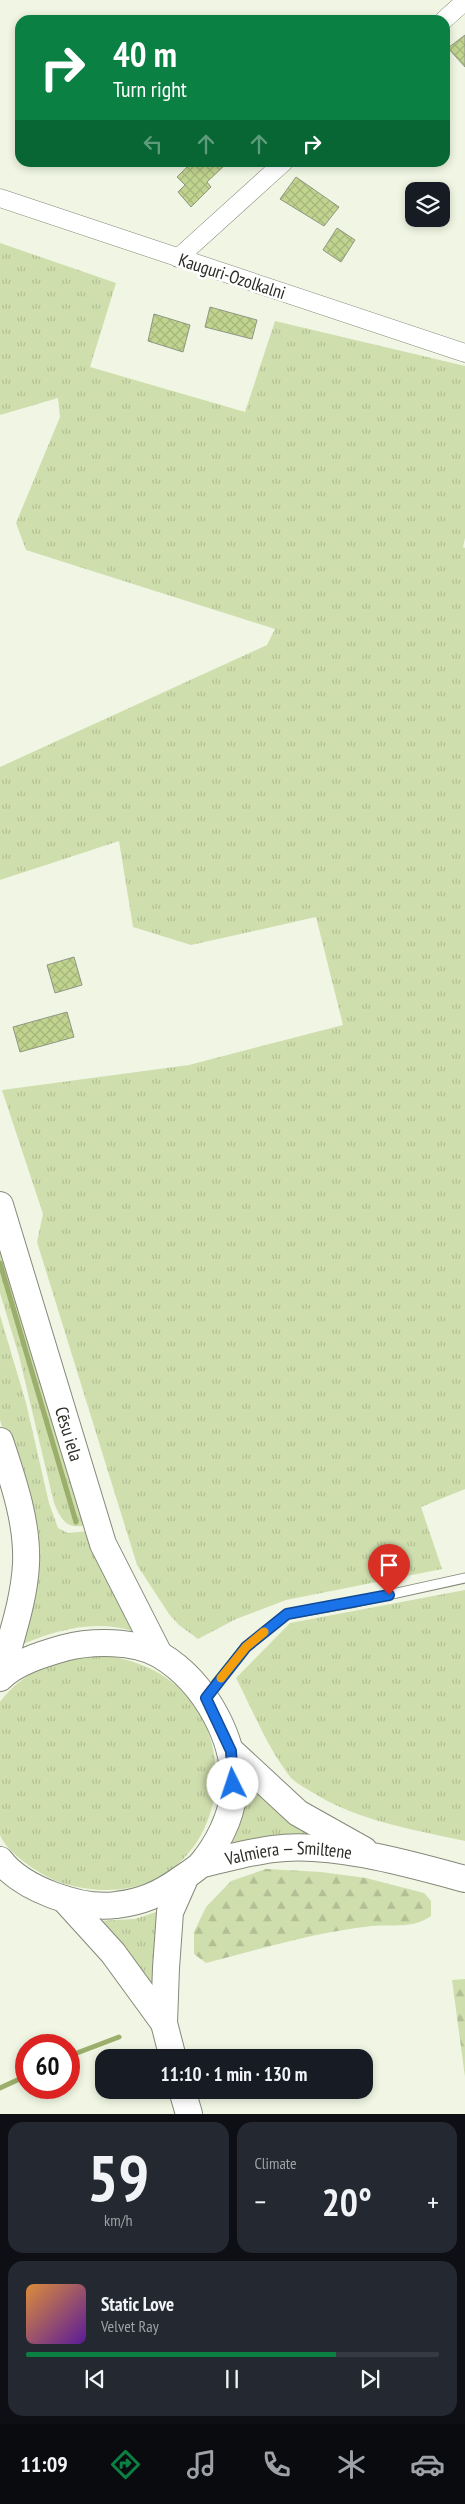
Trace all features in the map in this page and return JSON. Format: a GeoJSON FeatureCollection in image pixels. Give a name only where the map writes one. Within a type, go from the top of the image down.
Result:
{"type":"FeatureCollection","features":[{"type":"Feature","properties":{"kind":"main road","name":"Cēsu iela"},"geometry":{"type":"LineString","coordinates":[[0,1205],[103,1544],[159,1654]]}},
{"type":"Feature","properties":{"kind":"main road"},"geometry":{"type":"LineString","coordinates":[[0,1441],[22,1521],[26,1564],[20,1608],[1,1677]]}},
{"type":"Feature","properties":{"kind":"main road"},"geometry":{"type":"LineString","coordinates":[[1,1677],[38,1656],[83,1643],[122,1643],[159,1654],[183,1672],[206,1698],[231,1751],[234,1794],[228,1818],[194,1869],[170,1912],[164,2023],[171,2049]]}},
{"type":"Feature","properties":{"kind":"main road","name":"Valmiera — Smiltene"},"geometry":{"type":"LineString","coordinates":[[231,1751],[298,1813],[376,1856]]}},
{"type":"Feature","properties":{"kind":"main road","name":"Valmiera — Smiltene"},"geometry":{"type":"LineString","coordinates":[[194,1869],[274,1848],[302,1848],[376,1856],[465,1879]]}},
{"type":"Feature","properties":{"kind":"main road"},"geometry":{"type":"LineString","coordinates":[[1,1862],[29,1883],[64,1900],[88,1905],[112,1906],[137,1903],[162,1892],[194,1869]]}},
{"type":"Feature","properties":{"kind":"main road"},"geometry":{"type":"LineString","coordinates":[[64,1900],[113,1953],[164,2023]]}},
{"type":"Feature","properties":{"kind":"main road"},"geometry":{"type":"LineString","coordinates":[[185,2099],[189,2114]]}},
{"type":"Feature","properties":{"kind":"street"},"geometry":{"type":"LineString","coordinates":[[450,15],[465,1]]}},
{"type":"Feature","properties":{"kind":"street"},"geometry":{"type":"LineString","coordinates":[[178,258],[278,167]]}},
{"type":"Feature","properties":{"kind":"street","name":"Kauguri-Ozolkalni"},"geometry":{"type":"LineString","coordinates":[[0,198],[465,353]]}},
{"type":"Feature","properties":{"kind":"lane"},"geometry":{"type":"LineString","coordinates":[[206,1698],[246,1647],[287,1614],[356,1602],[465,1578]]}},
{"type":"Feature","properties":{"kind":"green space"},"geometry":{"type":"Polygon","coordinates":[[[0,243],[116,283],[90,367],[245,412],[275,321],[465,366],[465,538],[463,547],[465,548],[465,1489],[421,1507],[442,1569],[286,1600],[236,1619],[198,1639],[179,1625],[169,1614],[137,1565],[37,1242],[43,1214],[2,1090],[189,1065],[343,1025],[316,917],[191,945],[133,927],[119,841],[0,880],[0,767],[267,645],[275,629],[26,550],[16,523],[60,417],[58,398],[0,415],[0,243]]]}},
{"type":"Feature","properties":{"kind":"green space"},"geometry":{"type":"Polygon","coordinates":[[[0,1242],[86,1525],[69,1525],[62,1519],[54,1503],[19,1356],[0,1293],[0,1242]]]}},
{"type":"Feature","properties":{"kind":"green space"},"geometry":{"type":"Polygon","coordinates":[[[0,1315],[26,1403],[49,1503],[58,1528],[68,1533],[88,1531],[109,1585],[133,1631],[104,1626],[89,1626],[60,1631],[18,1646],[33,1531],[0,1420],[0,1315]]]}},
{"type":"Feature","properties":{"kind":"green space"},"geometry":{"type":"Polygon","coordinates":[[[465,1590],[465,1841],[365,1817],[328,1801],[291,1778],[268,1742],[236,1678],[290,1623],[465,1590]]]}},
{"type":"Feature","properties":{"kind":"green space"},"geometry":{"type":"Polygon","coordinates":[[[96,1655],[154,1671],[193,1703],[213,1746],[215,1793],[200,1837],[170,1871],[124,1889],[65,1884],[57,1881],[19,1858],[10,1850],[0,1835],[0,1702],[20,1682],[42,1668],[55,1663],[96,1655]]]}},
{"type":"Feature","properties":{"kind":"green space"},"geometry":{"type":"Polygon","coordinates":[[[246,1781],[317,1837],[236,1847],[232,1843],[241,1814],[246,1781]]]}},
{"type":"Feature","properties":{"kind":"green space"},"geometry":{"type":"Polygon","coordinates":[[[266,1869],[321,1872],[366,1878],[424,1893],[431,1901],[431,1916],[417,1923],[372,1926],[309,1937],[206,1963],[194,1954],[194,1932],[206,1907],[231,1881],[266,1869]]]}},
{"type":"Feature","properties":{"kind":"green space"},"geometry":{"type":"Polygon","coordinates":[[[159,1912],[159,1993],[97,1921],[135,1919],[159,1912]]]}},
{"type":"Feature","properties":{"kind":"green space"},"geometry":{"type":"Polygon","coordinates":[[[465,1979],[465,2077],[452,1980],[465,1979]]]}},
{"type":"Feature","properties":{"kind":"building"},"geometry":{"type":"Polygon","coordinates":[[[465,35],[465,67],[450,50],[450,46],[465,35]]]}},
{"type":"Feature","properties":{"kind":"building"},"geometry":{"type":"Polygon","coordinates":[[[187,167],[223,167],[207,182],[211,187],[191,207],[178,192],[185,185],[177,177],[187,167]]]}},
{"type":"Feature","properties":{"kind":"building"},"geometry":{"type":"Polygon","coordinates":[[[296,177],[339,207],[324,226],[280,199],[296,177]]]}},
{"type":"Feature","properties":{"kind":"building"},"geometry":{"type":"Polygon","coordinates":[[[337,228],[355,240],[341,262],[323,250],[337,228]]]}},
{"type":"Feature","properties":{"kind":"building"},"geometry":{"type":"Polygon","coordinates":[[[210,307],[257,320],[252,339],[205,327],[210,307]]]}},
{"type":"Feature","properties":{"kind":"building"},"geometry":{"type":"Polygon","coordinates":[[[154,314],[190,325],[183,352],[148,341],[154,314]]]}},
{"type":"Feature","properties":{"kind":"building"},"geometry":{"type":"Polygon","coordinates":[[[74,957],[82,985],[55,993],[47,965],[74,957]]]}},
{"type":"Feature","properties":{"kind":"building"},"geometry":{"type":"Polygon","coordinates":[[[67,1012],[74,1037],[20,1052],[13,1027],[67,1012]]]}},
{"type":"Feature","properties":{"kind":"waterway"},"geometry":{"type":"LineString","coordinates":[[0,1263],[76,1522]]}},
{"type":"Feature","properties":{"kind":"waterway"},"geometry":{"type":"LineString","coordinates":[[80,2052],[119,2037]]}},
{"type":"Feature","properties":{"kind":"waterway"},"geometry":{"type":"LineString","coordinates":[[0,2088],[15,2081]]}},
{"type":"Feature","properties":{"kind":"slow traffic"},"geometry":{"type":"LineString","coordinates":[[221,1678],[246,1647],[264,1632]]}},
{"type":"Feature","properties":{"kind":"route"},"geometry":{"type":"LineString","coordinates":[[233,1784],[231,1751],[206,1698],[246,1647],[287,1614],[389,1595]]}}]}
